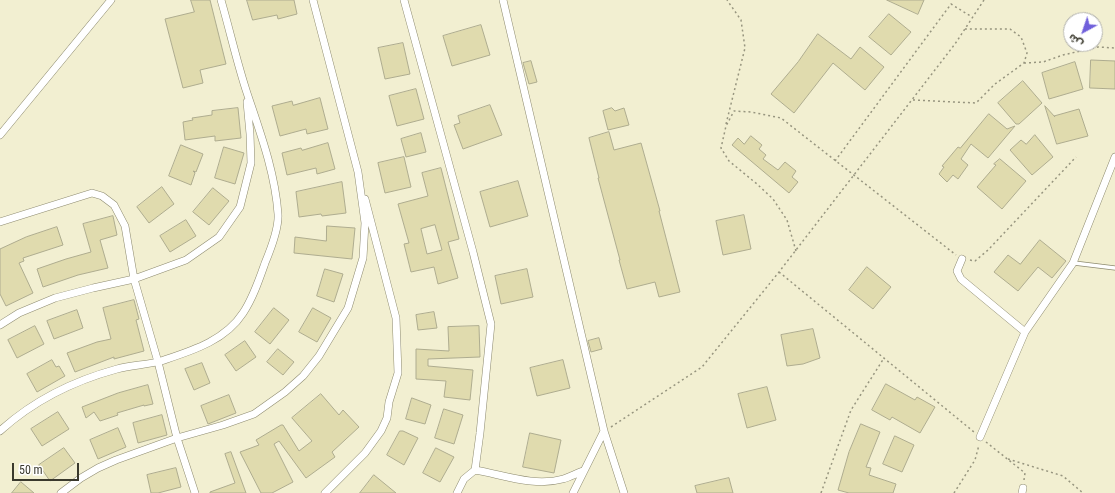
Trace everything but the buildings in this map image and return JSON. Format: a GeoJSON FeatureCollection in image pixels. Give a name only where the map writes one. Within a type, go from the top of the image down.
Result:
{"type":"FeatureCollection","features":[{"type":"Feature","properties":{"kind":"street"},"geometry":{"type":"LineString","coordinates":[[0,135],[111,0]]}},
{"type":"Feature","properties":{"kind":"street"},"geometry":{"type":"LineString","coordinates":[[0,431],[36,402],[62,388],[119,368],[158,362],[198,349],[223,334],[235,324],[243,313],[258,283],[272,247],[278,215],[272,176],[244,84],[221,0]]}},
{"type":"Feature","properties":{"kind":"street"},"geometry":{"type":"LineString","coordinates":[[313,0],[396,318],[398,373],[389,402],[387,418],[381,431],[365,453],[326,493]]}},
{"type":"Feature","properties":{"kind":"street"},"geometry":{"type":"LineString","coordinates":[[404,0],[473,252],[491,324],[481,426],[474,470],[464,479],[457,493]]}},
{"type":"Feature","properties":{"kind":"street"},"geometry":{"type":"LineString","coordinates":[[503,0],[604,431],[624,493]]}},
{"type":"Feature","properties":{"kind":"street"},"geometry":{"type":"LineString","coordinates":[[0,325],[19,313],[55,298],[134,279],[186,260],[219,237],[240,206],[251,163],[250,134],[244,84]]}},
{"type":"Feature","properties":{"kind":"street"},"geometry":{"type":"LineString","coordinates":[[980,438],[1025,332],[1072,263],[1115,157]]}},
{"type":"Feature","properties":{"kind":"street"},"geometry":{"type":"LineString","coordinates":[[61,493],[80,478],[116,460],[177,438],[224,426],[254,414],[285,392],[303,376],[319,356],[348,308],[362,258],[364,223],[358,172]]}},
{"type":"Feature","properties":{"kind":"street"},"geometry":{"type":"LineString","coordinates":[[0,222],[92,193],[102,196],[114,205],[125,226],[134,279],[158,362],[177,438],[195,493]]}},
{"type":"Feature","properties":{"kind":"street"},"geometry":{"type":"LineString","coordinates":[[962,259],[957,271],[961,278],[1025,332]]}},
{"type":"Feature","properties":{"kind":"street"},"geometry":{"type":"LineString","coordinates":[[573,493],[604,431]]}},
{"type":"Feature","properties":{"kind":"street"},"geometry":{"type":"LineString","coordinates":[[474,470],[519,480],[544,482],[564,479],[583,471]]}},
{"type":"Feature","properties":{"kind":"lane"},"geometry":{"type":"LineString","coordinates":[[1072,263],[1115,268]]}},
{"type":"Feature","properties":{"kind":"path"},"geometry":{"type":"LineString","coordinates":[[727,0],[741,20],[745,48],[721,148],[728,161],[758,184],[773,199],[787,220],[796,251]]}},
{"type":"Feature","properties":{"kind":"path"},"geometry":{"type":"LineString","coordinates":[[604,431],[702,367],[796,251],[912,100],[965,29],[984,0]]}},
{"type":"Feature","properties":{"kind":"path"},"geometry":{"type":"LineString","coordinates":[[835,161],[951,4],[972,18]]}},
{"type":"Feature","properties":{"kind":"path"},"geometry":{"type":"LineString","coordinates":[[965,29],[1010,29],[1022,37],[1027,53],[1024,63]]}},
{"type":"Feature","properties":{"kind":"path"},"geometry":{"type":"LineString","coordinates":[[912,100],[976,103],[996,84],[1024,63],[1043,62],[1098,46],[1115,48]]}},
{"type":"Feature","properties":{"kind":"path"},"geometry":{"type":"LineString","coordinates":[[726,126],[734,111],[751,112],[781,118],[853,176],[962,259],[975,261],[988,250],[1076,157]]}},
{"type":"Feature","properties":{"kind":"path"},"geometry":{"type":"LineString","coordinates":[[779,272],[1024,473],[1023,490]]}},
{"type":"Feature","properties":{"kind":"path"},"geometry":{"type":"LineString","coordinates":[[821,493],[851,410],[884,358]]}},
{"type":"Feature","properties":{"kind":"path"},"geometry":{"type":"LineString","coordinates":[[954,493],[975,460],[980,438]]}},
{"type":"Feature","properties":{"kind":"path"},"geometry":{"type":"LineString","coordinates":[[1006,458],[1063,476],[1083,493]]}}]}
